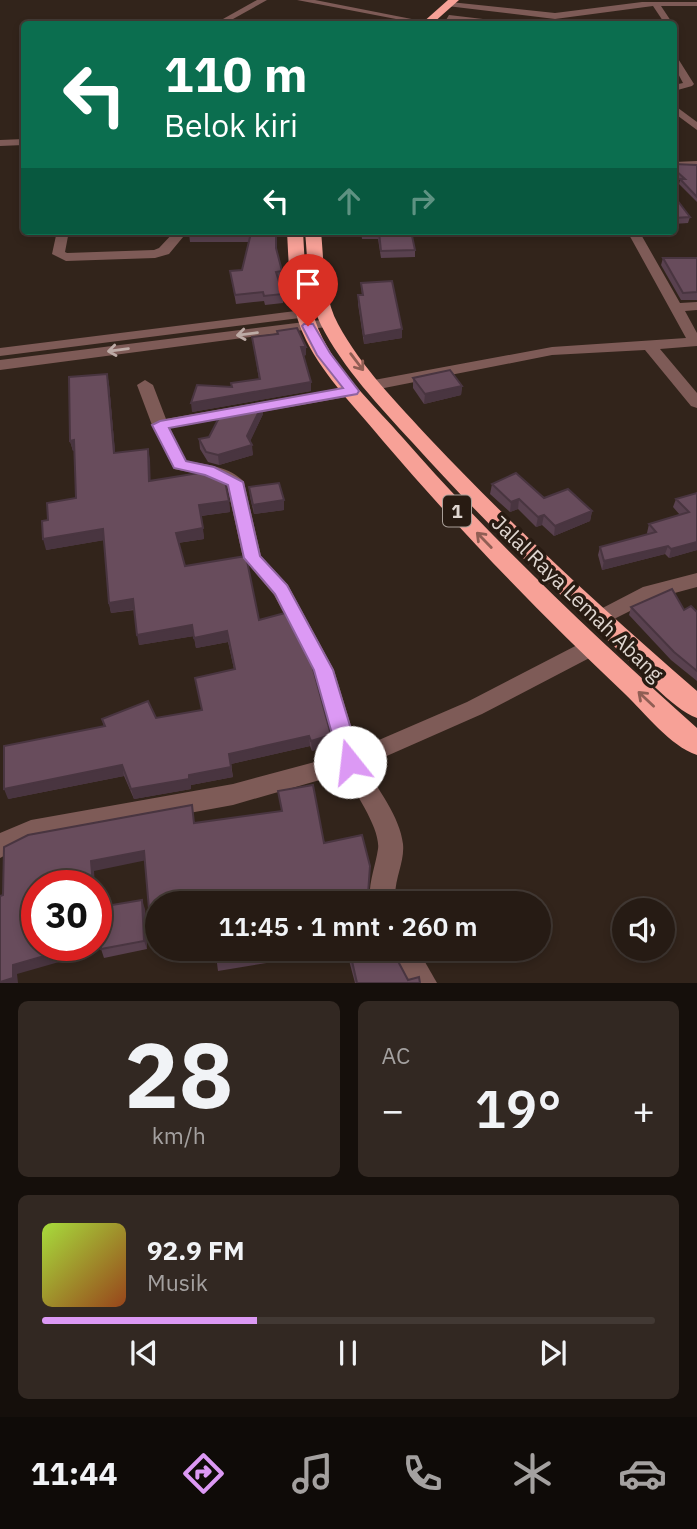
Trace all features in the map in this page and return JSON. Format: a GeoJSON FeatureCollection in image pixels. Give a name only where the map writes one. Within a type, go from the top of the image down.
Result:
{"type":"FeatureCollection","features":[{"type":"Feature","properties":{"kind":"highway"},"geometry":{"type":"LineString","coordinates":[[431,21],[458,3]]}},
{"type":"Feature","properties":{"kind":"highway"},"geometry":{"type":"LineString","coordinates":[[445,21],[458,3]]}},
{"type":"Feature","properties":{"kind":"highway","name":"Jalal Raya Lemah Abang"},"geometry":{"type":"LineString","coordinates":[[296,235],[324,355],[352,391],[472,527],[592,647],[697,744]]}},
{"type":"Feature","properties":{"kind":"highway","name":"Jalal Raya Lemah Abang"},"geometry":{"type":"LineString","coordinates":[[313,235],[317,318],[478,501],[598,619],[697,707]]}},
{"type":"Feature","properties":{"kind":"street"},"geometry":{"type":"LineString","coordinates":[[224,21],[263,0]]}},
{"type":"Feature","properties":{"kind":"street"},"geometry":{"type":"LineString","coordinates":[[301,0],[411,21]]}},
{"type":"Feature","properties":{"kind":"street"},"geometry":{"type":"LineString","coordinates":[[458,3],[555,16],[656,4],[697,4]]}},
{"type":"Feature","properties":{"kind":"street"},"geometry":{"type":"LineString","coordinates":[[656,4],[668,21]]}},
{"type":"Feature","properties":{"kind":"street"},"geometry":{"type":"LineString","coordinates":[[677,64],[689,84],[677,87]]}},
{"type":"Feature","properties":{"kind":"street"},"geometry":{"type":"LineString","coordinates":[[677,110],[697,127]]}},
{"type":"Feature","properties":{"kind":"street"},"geometry":{"type":"LineString","coordinates":[[0,143],[21,142]]}},
{"type":"Feature","properties":{"kind":"street"},"geometry":{"type":"LineString","coordinates":[[677,165],[697,164]]}},
{"type":"Feature","properties":{"kind":"street"},"geometry":{"type":"LineString","coordinates":[[62,235],[58,254],[66,257],[155,254],[164,251],[178,235]]}},
{"type":"Feature","properties":{"kind":"street"},"geometry":{"type":"LineString","coordinates":[[374,385],[552,352],[696,344],[635,235]]}},
{"type":"Feature","properties":{"kind":"street"},"geometry":{"type":"LineString","coordinates":[[675,308],[697,306]]}},
{"type":"Feature","properties":{"kind":"street"},"geometry":{"type":"LineString","coordinates":[[0,352],[317,318]]}},
{"type":"Feature","properties":{"kind":"street"},"geometry":{"type":"LineString","coordinates":[[0,365],[317,318]]}},
{"type":"Feature","properties":{"kind":"street"},"geometry":{"type":"LineString","coordinates":[[649,345],[697,403]]}},
{"type":"Feature","properties":{"kind":"street"},"geometry":{"type":"LineString","coordinates":[[145,385],[160,425],[180,465],[208,470],[235,482],[252,558],[281,590],[324,670],[350,762],[382,819],[391,845],[381,891]]}},
{"type":"Feature","properties":{"kind":"street"},"geometry":{"type":"LineString","coordinates":[[160,425],[352,391]]}},
{"type":"Feature","properties":{"kind":"street"},"geometry":{"type":"LineString","coordinates":[[598,619],[650,592],[697,580]]}},
{"type":"Feature","properties":{"kind":"street"},"geometry":{"type":"LineString","coordinates":[[0,847],[13,836],[30,831],[232,794],[350,762],[416,736],[592,647]]}},
{"type":"Feature","properties":{"kind":"street"},"geometry":{"type":"LineString","coordinates":[[410,961],[424,983]]}},
{"type":"Feature","properties":{"kind":"building"},"geometry":{"type":"Polygon","coordinates":[[[677,164],[697,165],[697,197],[680,179],[685,179],[677,172],[677,164]]]}},
{"type":"Feature","properties":{"kind":"building"},"geometry":{"type":"Polygon","coordinates":[[[677,200],[690,217],[677,218],[677,200]]]}},
{"type":"Feature","properties":{"kind":"building"},"geometry":{"type":"Polygon","coordinates":[[[251,235],[276,235],[276,248],[282,271],[276,272],[283,294],[264,296],[263,292],[235,295],[230,271],[242,270],[251,235]]]}},
{"type":"Feature","properties":{"kind":"building"},"geometry":{"type":"Polygon","coordinates":[[[379,235],[412,235],[415,250],[381,251],[379,235]]]}},
{"type":"Feature","properties":{"kind":"building"},"geometry":{"type":"Polygon","coordinates":[[[663,258],[697,258],[697,292],[683,293],[663,258]]]}},
{"type":"Feature","properties":{"kind":"building"},"geometry":{"type":"Polygon","coordinates":[[[392,281],[402,329],[364,336],[358,295],[363,295],[361,283],[392,281]]]}},
{"type":"Feature","properties":{"kind":"building"},"geometry":{"type":"Polygon","coordinates":[[[297,328],[306,347],[301,347],[311,382],[191,403],[197,385],[232,387],[231,383],[260,379],[252,337],[278,334],[277,331],[297,328]]]}},
{"type":"Feature","properties":{"kind":"building"},"geometry":{"type":"Polygon","coordinates":[[[450,370],[462,386],[425,394],[413,378],[450,370]]]}},
{"type":"Feature","properties":{"kind":"building"},"geometry":{"type":"Polygon","coordinates":[[[107,374],[114,453],[148,449],[149,481],[211,471],[224,476],[229,501],[199,505],[203,528],[176,533],[185,566],[246,556],[259,620],[285,613],[311,661],[331,735],[311,741],[309,736],[229,754],[231,767],[189,775],[189,779],[131,789],[122,765],[4,789],[4,746],[105,726],[102,719],[148,701],[156,718],[202,710],[195,678],[235,669],[227,631],[194,638],[192,625],[137,635],[133,599],[109,603],[103,529],[43,539],[42,521],[48,520],[47,503],[76,498],[74,440],[70,441],[69,377],[107,374]]]}},
{"type":"Feature","properties":{"kind":"building"},"geometry":{"type":"Polygon","coordinates":[[[262,405],[247,436],[252,445],[218,455],[206,452],[199,439],[209,437],[222,412],[262,405]]]}},
{"type":"Feature","properties":{"kind":"building"},"geometry":{"type":"Polygon","coordinates":[[[516,473],[544,498],[568,489],[592,511],[555,526],[544,515],[538,517],[519,499],[511,502],[492,484],[516,473]]]}},
{"type":"Feature","properties":{"kind":"building"},"geometry":{"type":"Polygon","coordinates":[[[279,483],[284,500],[253,505],[249,487],[279,483]]]}},
{"type":"Feature","properties":{"kind":"building"},"geometry":{"type":"Polygon","coordinates":[[[697,493],[697,542],[604,561],[600,547],[656,532],[649,524],[689,512],[676,499],[697,493]]]}},
{"type":"Feature","properties":{"kind":"building"},"geometry":{"type":"Polygon","coordinates":[[[672,589],[684,610],[691,606],[697,612],[697,671],[674,652],[631,607],[672,589]]]}},
{"type":"Feature","properties":{"kind":"building"},"geometry":{"type":"Polygon","coordinates":[[[313,785],[324,843],[362,835],[370,866],[368,891],[147,891],[144,851],[91,861],[92,870],[21,870],[21,961],[27,961],[13,965],[13,978],[0,982],[0,896],[3,895],[4,847],[28,835],[192,805],[194,823],[282,811],[278,791],[313,785]]]}},
{"type":"Feature","properties":{"kind":"building"},"geometry":{"type":"Polygon","coordinates":[[[142,900],[144,941],[112,947],[112,905],[142,900]]]}},
{"type":"Feature","properties":{"kind":"building"},"geometry":{"type":"Polygon","coordinates":[[[352,961],[398,961],[408,980],[419,977],[420,983],[357,983],[352,961]]]}},
{"type":"Feature","properties":{"kind":"route"},"geometry":{"type":"LineString","coordinates":[[308,326],[324,355],[352,391],[208,419],[160,425],[173,446],[180,465],[208,470],[235,482],[245,537],[252,558],[281,590],[324,670],[350,762]]}}]}
